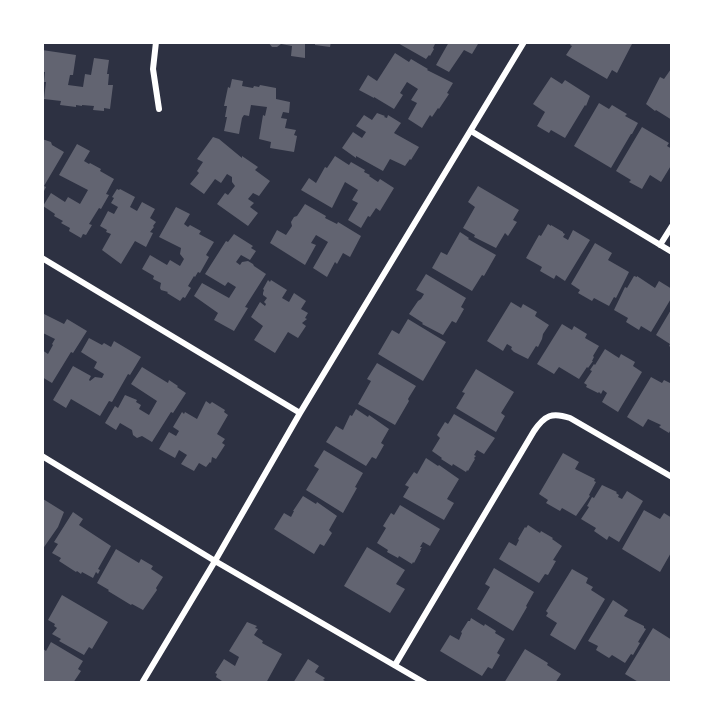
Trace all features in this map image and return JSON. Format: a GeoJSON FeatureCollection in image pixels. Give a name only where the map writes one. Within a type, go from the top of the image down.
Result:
{"type":"FeatureCollection","features":[{"type":"Feature","properties":{"kind":"street"},"geometry":{"type":"LineString","coordinates":[[156,42],[153,69],[159,109]]}},
{"type":"Feature","properties":{"kind":"street"},"geometry":{"type":"LineString","coordinates":[[142,683],[300,414],[524,42]]}},
{"type":"Feature","properties":{"kind":"street"},"geometry":{"type":"LineString","coordinates":[[471,131],[672,252]]}},
{"type":"Feature","properties":{"kind":"street"},"geometry":{"type":"LineString","coordinates":[[660,245],[672,226]]}},
{"type":"Feature","properties":{"kind":"street"},"geometry":{"type":"LineString","coordinates":[[42,258],[300,414]]}},
{"type":"Feature","properties":{"kind":"street"},"geometry":{"type":"LineString","coordinates":[[394,665],[542,419],[557,414],[570,418],[672,477]]}},
{"type":"Feature","properties":{"kind":"street"},"geometry":{"type":"LineString","coordinates":[[42,456],[215,561],[425,683]]}},
{"type":"Feature","properties":{"kind":"building"},"geometry":{"type":"Polygon","coordinates":[[[268,42],[305,42],[305,58],[291,56],[292,46],[281,44],[272,47],[268,42]]]}},
{"type":"Feature","properties":{"kind":"building"},"geometry":{"type":"Polygon","coordinates":[[[315,42],[331,42],[330,47],[315,45],[315,42]]]}},
{"type":"Feature","properties":{"kind":"building"},"geometry":{"type":"Polygon","coordinates":[[[396,42],[436,42],[430,56],[426,59],[396,42]]]}},
{"type":"Feature","properties":{"kind":"building"},"geometry":{"type":"Polygon","coordinates":[[[449,42],[478,44],[472,54],[464,50],[449,72],[436,65],[449,42]]]}},
{"type":"Feature","properties":{"kind":"building"},"geometry":{"type":"Polygon","coordinates":[[[572,42],[628,42],[632,44],[617,73],[612,70],[607,79],[566,55],[572,42]]]}},
{"type":"Feature","properties":{"kind":"building"},"geometry":{"type":"Polygon","coordinates":[[[42,50],[76,55],[73,75],[70,75],[68,85],[83,87],[85,74],[91,75],[94,58],[109,60],[108,85],[113,85],[110,109],[104,108],[104,111],[93,110],[94,106],[60,105],[61,101],[44,99],[46,82],[44,82],[45,72],[42,72],[42,50]]]}},
{"type":"Feature","properties":{"kind":"building"},"geometry":{"type":"Polygon","coordinates":[[[395,53],[409,62],[411,59],[453,83],[439,109],[432,117],[430,115],[422,128],[408,119],[417,103],[411,100],[418,89],[407,82],[400,93],[403,95],[394,109],[359,90],[368,75],[377,81],[395,53]]]}},
{"type":"Feature","properties":{"kind":"building"},"geometry":{"type":"Polygon","coordinates":[[[671,69],[672,120],[646,104],[660,77],[664,79],[671,69]]]}},
{"type":"Feature","properties":{"kind":"building"},"geometry":{"type":"Polygon","coordinates":[[[551,77],[562,84],[565,80],[590,96],[565,138],[551,130],[549,133],[537,126],[545,112],[533,104],[551,77]]]}},
{"type":"Feature","properties":{"kind":"building"},"geometry":{"type":"Polygon","coordinates":[[[232,79],[243,81],[242,86],[253,88],[260,85],[276,88],[276,99],[290,102],[289,113],[283,112],[281,118],[287,119],[285,128],[296,130],[294,152],[270,148],[271,142],[259,139],[263,115],[265,116],[267,107],[251,105],[249,116],[244,115],[242,118],[239,134],[224,131],[227,106],[224,106],[232,79]]]}},
{"type":"Feature","properties":{"kind":"building"},"geometry":{"type":"Polygon","coordinates":[[[599,103],[609,109],[612,105],[638,123],[611,168],[574,146],[599,103]]]}},
{"type":"Feature","properties":{"kind":"building"},"geometry":{"type":"Polygon","coordinates":[[[377,113],[387,118],[388,115],[401,123],[394,133],[419,147],[405,166],[390,159],[383,171],[356,156],[356,158],[342,148],[353,132],[362,138],[366,132],[356,126],[364,115],[372,120],[377,113]]]}},
{"type":"Feature","properties":{"kind":"building"},"geometry":{"type":"Polygon","coordinates":[[[642,127],[669,143],[667,146],[672,149],[672,164],[661,182],[650,175],[642,189],[616,171],[642,127]]]}},
{"type":"Feature","properties":{"kind":"building"},"geometry":{"type":"Polygon","coordinates":[[[213,137],[258,167],[255,170],[270,181],[259,196],[253,193],[248,199],[254,203],[250,207],[258,213],[248,226],[217,204],[225,193],[228,195],[235,186],[232,177],[227,174],[221,183],[215,179],[204,194],[190,184],[199,173],[197,171],[203,162],[197,159],[213,137]]]}},
{"type":"Feature","properties":{"kind":"building"},"geometry":{"type":"Polygon","coordinates":[[[42,139],[51,142],[64,152],[44,186],[46,187],[42,195],[42,139]]]}},
{"type":"Feature","properties":{"kind":"building"},"geometry":{"type":"Polygon","coordinates":[[[77,144],[90,151],[84,161],[101,169],[100,171],[114,179],[106,194],[109,195],[89,224],[92,225],[86,235],[83,234],[81,238],[69,231],[70,228],[61,223],[63,221],[43,206],[51,193],[65,202],[68,197],[80,204],[88,190],[59,175],[77,144]]]}},
{"type":"Feature","properties":{"kind":"building"},"geometry":{"type":"Polygon","coordinates":[[[335,156],[349,165],[351,162],[365,170],[364,172],[378,182],[380,179],[394,188],[380,211],[376,208],[361,228],[348,220],[358,203],[352,200],[358,190],[345,182],[332,208],[301,190],[309,178],[316,183],[325,167],[327,168],[335,156]]]}},
{"type":"Feature","properties":{"kind":"building"},"geometry":{"type":"Polygon","coordinates":[[[478,186],[519,210],[513,220],[517,222],[508,236],[505,233],[496,248],[474,237],[475,235],[463,228],[475,207],[468,202],[478,186]]]}},
{"type":"Feature","properties":{"kind":"building"},"geometry":{"type":"Polygon","coordinates":[[[117,189],[135,197],[130,207],[137,211],[142,202],[155,209],[150,218],[156,222],[150,232],[153,233],[146,247],[135,241],[121,264],[102,250],[111,234],[100,226],[108,211],[114,214],[118,207],[111,203],[117,189]]]}},
{"type":"Feature","properties":{"kind":"building"},"geometry":{"type":"Polygon","coordinates":[[[305,204],[326,216],[325,218],[337,224],[338,222],[361,236],[350,257],[343,253],[327,277],[313,268],[328,242],[316,235],[311,243],[316,245],[305,265],[270,243],[277,230],[286,235],[292,226],[291,222],[294,217],[305,204]]]}},
{"type":"Feature","properties":{"kind":"building"},"geometry":{"type":"Polygon","coordinates":[[[176,207],[190,214],[184,224],[201,231],[199,234],[214,242],[206,255],[209,257],[200,273],[194,276],[188,286],[191,288],[185,298],[183,297],[180,301],[161,290],[161,283],[142,269],[150,255],[167,265],[170,260],[180,266],[184,259],[180,254],[181,248],[159,237],[176,207]]]}},
{"type":"Feature","properties":{"kind":"building"},"geometry":{"type":"Polygon","coordinates":[[[548,224],[563,232],[565,234],[563,237],[568,240],[573,230],[590,240],[565,281],[556,275],[554,279],[540,271],[542,267],[526,258],[548,224]]]}},
{"type":"Feature","properties":{"kind":"building"},"geometry":{"type":"Polygon","coordinates":[[[460,232],[496,255],[472,291],[432,268],[441,252],[447,255],[460,232]]]}},
{"type":"Feature","properties":{"kind":"building"},"geometry":{"type":"Polygon","coordinates":[[[234,234],[253,246],[251,248],[256,251],[250,260],[241,255],[236,262],[240,265],[248,261],[266,274],[245,307],[248,308],[234,331],[214,320],[218,313],[194,296],[202,283],[229,298],[236,287],[228,282],[225,286],[205,274],[226,241],[228,242],[234,234]]]}},
{"type":"Feature","properties":{"kind":"building"},"geometry":{"type":"Polygon","coordinates":[[[595,243],[612,253],[608,260],[629,272],[616,298],[614,297],[609,306],[594,298],[592,301],[578,293],[580,290],[571,284],[595,243]]]}},
{"type":"Feature","properties":{"kind":"building"},"geometry":{"type":"Polygon","coordinates":[[[426,274],[466,298],[461,307],[464,309],[456,323],[452,321],[443,335],[409,314],[424,294],[416,290],[426,274]]]}},
{"type":"Feature","properties":{"kind":"building"},"geometry":{"type":"Polygon","coordinates":[[[634,276],[655,288],[659,281],[672,289],[672,297],[651,332],[641,326],[639,330],[626,322],[628,318],[614,310],[625,287],[627,288],[634,276]]]}},
{"type":"Feature","properties":{"kind":"building"},"geometry":{"type":"Polygon","coordinates":[[[268,280],[287,290],[282,298],[289,302],[294,293],[306,301],[301,309],[308,313],[305,318],[307,319],[302,323],[306,326],[298,338],[288,332],[275,353],[254,340],[263,326],[251,317],[260,302],[265,306],[266,304],[264,302],[267,298],[263,295],[263,289],[268,280]]]}},
{"type":"Feature","properties":{"kind":"building"},"geometry":{"type":"Polygon","coordinates":[[[511,302],[521,308],[523,304],[537,312],[535,316],[549,325],[538,347],[536,346],[528,359],[514,352],[507,344],[503,351],[487,341],[511,302]]]}},
{"type":"Feature","properties":{"kind":"building"},"geometry":{"type":"Polygon","coordinates":[[[672,308],[672,348],[670,344],[656,335],[672,308]]]}},
{"type":"Feature","properties":{"kind":"building"},"geometry":{"type":"Polygon","coordinates":[[[42,313],[64,324],[67,319],[87,331],[52,383],[42,377],[42,350],[48,354],[55,339],[43,333],[42,313]]]}},
{"type":"Feature","properties":{"kind":"building"},"geometry":{"type":"Polygon","coordinates":[[[408,319],[446,342],[423,381],[378,354],[392,330],[399,334],[408,319]]]}},
{"type":"Feature","properties":{"kind":"building"},"geometry":{"type":"Polygon","coordinates":[[[562,324],[572,330],[574,326],[587,334],[585,338],[599,346],[593,356],[593,361],[579,379],[559,367],[554,374],[537,364],[562,324]]]}},
{"type":"Feature","properties":{"kind":"building"},"geometry":{"type":"Polygon","coordinates":[[[89,338],[111,347],[114,341],[141,357],[112,402],[109,401],[100,416],[71,399],[66,408],[53,400],[73,366],[91,376],[90,381],[95,377],[102,378],[104,374],[94,368],[97,362],[81,352],[89,338]]]}},
{"type":"Feature","properties":{"kind":"building"},"geometry":{"type":"Polygon","coordinates":[[[605,349],[619,358],[621,354],[635,362],[633,366],[642,372],[618,412],[602,402],[607,393],[603,390],[601,394],[598,393],[586,387],[584,383],[605,349]]]}},
{"type":"Feature","properties":{"kind":"building"},"geometry":{"type":"Polygon","coordinates":[[[377,363],[416,386],[395,425],[358,404],[371,381],[367,379],[377,363]]]}},
{"type":"Feature","properties":{"kind":"building"},"geometry":{"type":"Polygon","coordinates":[[[142,367],[168,383],[169,380],[186,393],[152,442],[142,436],[137,438],[133,435],[132,430],[120,423],[116,430],[105,423],[115,406],[118,408],[125,395],[137,400],[136,402],[141,405],[139,409],[149,415],[157,401],[131,384],[142,367]]]}},
{"type":"Feature","properties":{"kind":"building"},"geometry":{"type":"Polygon","coordinates":[[[476,369],[514,392],[501,413],[505,416],[496,432],[456,408],[465,393],[462,392],[476,369]]]}},
{"type":"Feature","properties":{"kind":"building"},"geometry":{"type":"Polygon","coordinates":[[[651,377],[662,383],[664,380],[672,384],[672,427],[669,433],[659,427],[661,425],[648,419],[643,427],[627,417],[651,377]]]}},
{"type":"Feature","properties":{"kind":"building"},"geometry":{"type":"Polygon","coordinates":[[[206,401],[225,410],[224,412],[228,415],[217,434],[225,439],[222,443],[225,445],[216,459],[212,457],[211,463],[206,467],[199,463],[194,471],[181,464],[187,455],[179,450],[175,458],[159,449],[169,432],[176,436],[179,431],[173,427],[182,412],[197,419],[206,401]]]}},
{"type":"Feature","properties":{"kind":"building"},"geometry":{"type":"Polygon","coordinates":[[[356,409],[389,429],[376,459],[372,457],[366,466],[326,442],[336,426],[343,430],[350,415],[352,416],[356,409]]]}},
{"type":"Feature","properties":{"kind":"building"},"geometry":{"type":"Polygon","coordinates":[[[454,414],[495,438],[484,454],[477,450],[474,455],[475,459],[466,472],[453,464],[452,466],[432,451],[440,438],[437,435],[445,422],[448,424],[454,414]]]}},
{"type":"Feature","properties":{"kind":"building"},"geometry":{"type":"Polygon","coordinates":[[[324,450],[363,473],[343,513],[306,490],[319,469],[314,466],[324,450]]]}},
{"type":"Feature","properties":{"kind":"building"},"geometry":{"type":"Polygon","coordinates":[[[563,453],[579,462],[575,469],[595,479],[596,482],[590,496],[576,516],[546,503],[548,500],[539,494],[563,453]]]}},
{"type":"Feature","properties":{"kind":"building"},"geometry":{"type":"Polygon","coordinates":[[[426,458],[459,479],[447,499],[454,503],[444,520],[403,497],[409,487],[405,485],[414,472],[417,474],[426,458]]]}},
{"type":"Feature","properties":{"kind":"building"},"geometry":{"type":"Polygon","coordinates":[[[602,485],[617,492],[618,497],[622,499],[627,491],[643,501],[619,542],[609,536],[607,540],[594,531],[596,528],[581,519],[592,497],[594,498],[602,485]]]}},
{"type":"Feature","properties":{"kind":"building"},"geometry":{"type":"Polygon","coordinates":[[[303,496],[316,504],[317,502],[337,516],[329,530],[332,533],[324,546],[320,544],[314,554],[274,529],[284,513],[291,517],[303,496]]]}},
{"type":"Feature","properties":{"kind":"building"},"geometry":{"type":"Polygon","coordinates":[[[43,499],[64,512],[58,527],[42,550],[42,501],[43,499]]]}},
{"type":"Feature","properties":{"kind":"building"},"geometry":{"type":"Polygon","coordinates":[[[400,505],[440,529],[430,546],[423,542],[412,564],[387,552],[388,550],[377,543],[386,528],[383,526],[391,513],[394,515],[400,505]]]}},
{"type":"Feature","properties":{"kind":"building"},"geometry":{"type":"Polygon","coordinates":[[[644,510],[660,519],[664,513],[672,518],[672,551],[660,572],[622,549],[644,510]]]}},
{"type":"Feature","properties":{"kind":"building"},"geometry":{"type":"Polygon","coordinates":[[[73,512],[83,519],[79,525],[111,546],[98,569],[100,570],[98,574],[96,572],[93,578],[82,572],[81,574],[76,572],[59,561],[61,558],[52,553],[58,544],[54,542],[73,512]]]}},
{"type":"Feature","properties":{"kind":"building"},"geometry":{"type":"Polygon","coordinates":[[[528,525],[553,538],[562,546],[553,560],[556,561],[548,575],[545,574],[539,583],[499,559],[509,542],[516,546],[528,525]]]}},
{"type":"Feature","properties":{"kind":"building"},"geometry":{"type":"Polygon","coordinates":[[[367,547],[405,570],[396,584],[405,589],[390,613],[344,586],[367,547]]]}},
{"type":"Feature","properties":{"kind":"building"},"geometry":{"type":"Polygon","coordinates":[[[116,549],[139,563],[141,559],[153,566],[151,569],[163,577],[143,610],[97,583],[116,549]]]}},
{"type":"Feature","properties":{"kind":"building"},"geometry":{"type":"Polygon","coordinates":[[[494,568],[534,592],[513,631],[477,609],[490,587],[485,584],[494,568]]]}},
{"type":"Feature","properties":{"kind":"building"},"geometry":{"type":"Polygon","coordinates":[[[572,569],[588,578],[586,583],[593,587],[591,590],[605,599],[575,650],[550,635],[557,623],[546,616],[548,613],[546,611],[572,569]]]}},
{"type":"Feature","properties":{"kind":"building"},"geometry":{"type":"Polygon","coordinates":[[[62,595],[108,622],[92,649],[89,647],[84,655],[59,641],[61,639],[52,634],[57,628],[48,620],[62,595]]]}},
{"type":"Feature","properties":{"kind":"building"},"geometry":{"type":"Polygon","coordinates":[[[613,600],[628,610],[624,616],[646,629],[633,655],[631,654],[625,663],[612,655],[609,658],[596,650],[598,646],[588,641],[613,600]]]}},
{"type":"Feature","properties":{"kind":"building"},"geometry":{"type":"Polygon","coordinates":[[[471,618],[484,626],[485,624],[505,639],[492,669],[488,667],[482,676],[440,651],[450,635],[459,640],[461,632],[471,618]]]}},
{"type":"Feature","properties":{"kind":"building"},"geometry":{"type":"Polygon","coordinates":[[[247,622],[257,626],[255,628],[258,629],[254,635],[263,641],[262,643],[282,654],[266,683],[225,683],[216,677],[215,673],[224,659],[235,666],[239,657],[229,651],[247,622]]]}},
{"type":"Feature","properties":{"kind":"building"},"geometry":{"type":"Polygon","coordinates":[[[653,628],[672,640],[672,683],[640,683],[625,674],[653,628]]]}},
{"type":"Feature","properties":{"kind":"building"},"geometry":{"type":"Polygon","coordinates":[[[51,642],[83,661],[78,669],[81,671],[73,683],[42,683],[42,648],[46,651],[51,642]]]}},
{"type":"Feature","properties":{"kind":"building"},"geometry":{"type":"Polygon","coordinates":[[[525,649],[561,674],[555,683],[504,683],[525,649]]]}},
{"type":"Feature","properties":{"kind":"building"},"geometry":{"type":"Polygon","coordinates":[[[308,659],[319,666],[315,672],[329,683],[293,683],[308,659]]]}}]}
